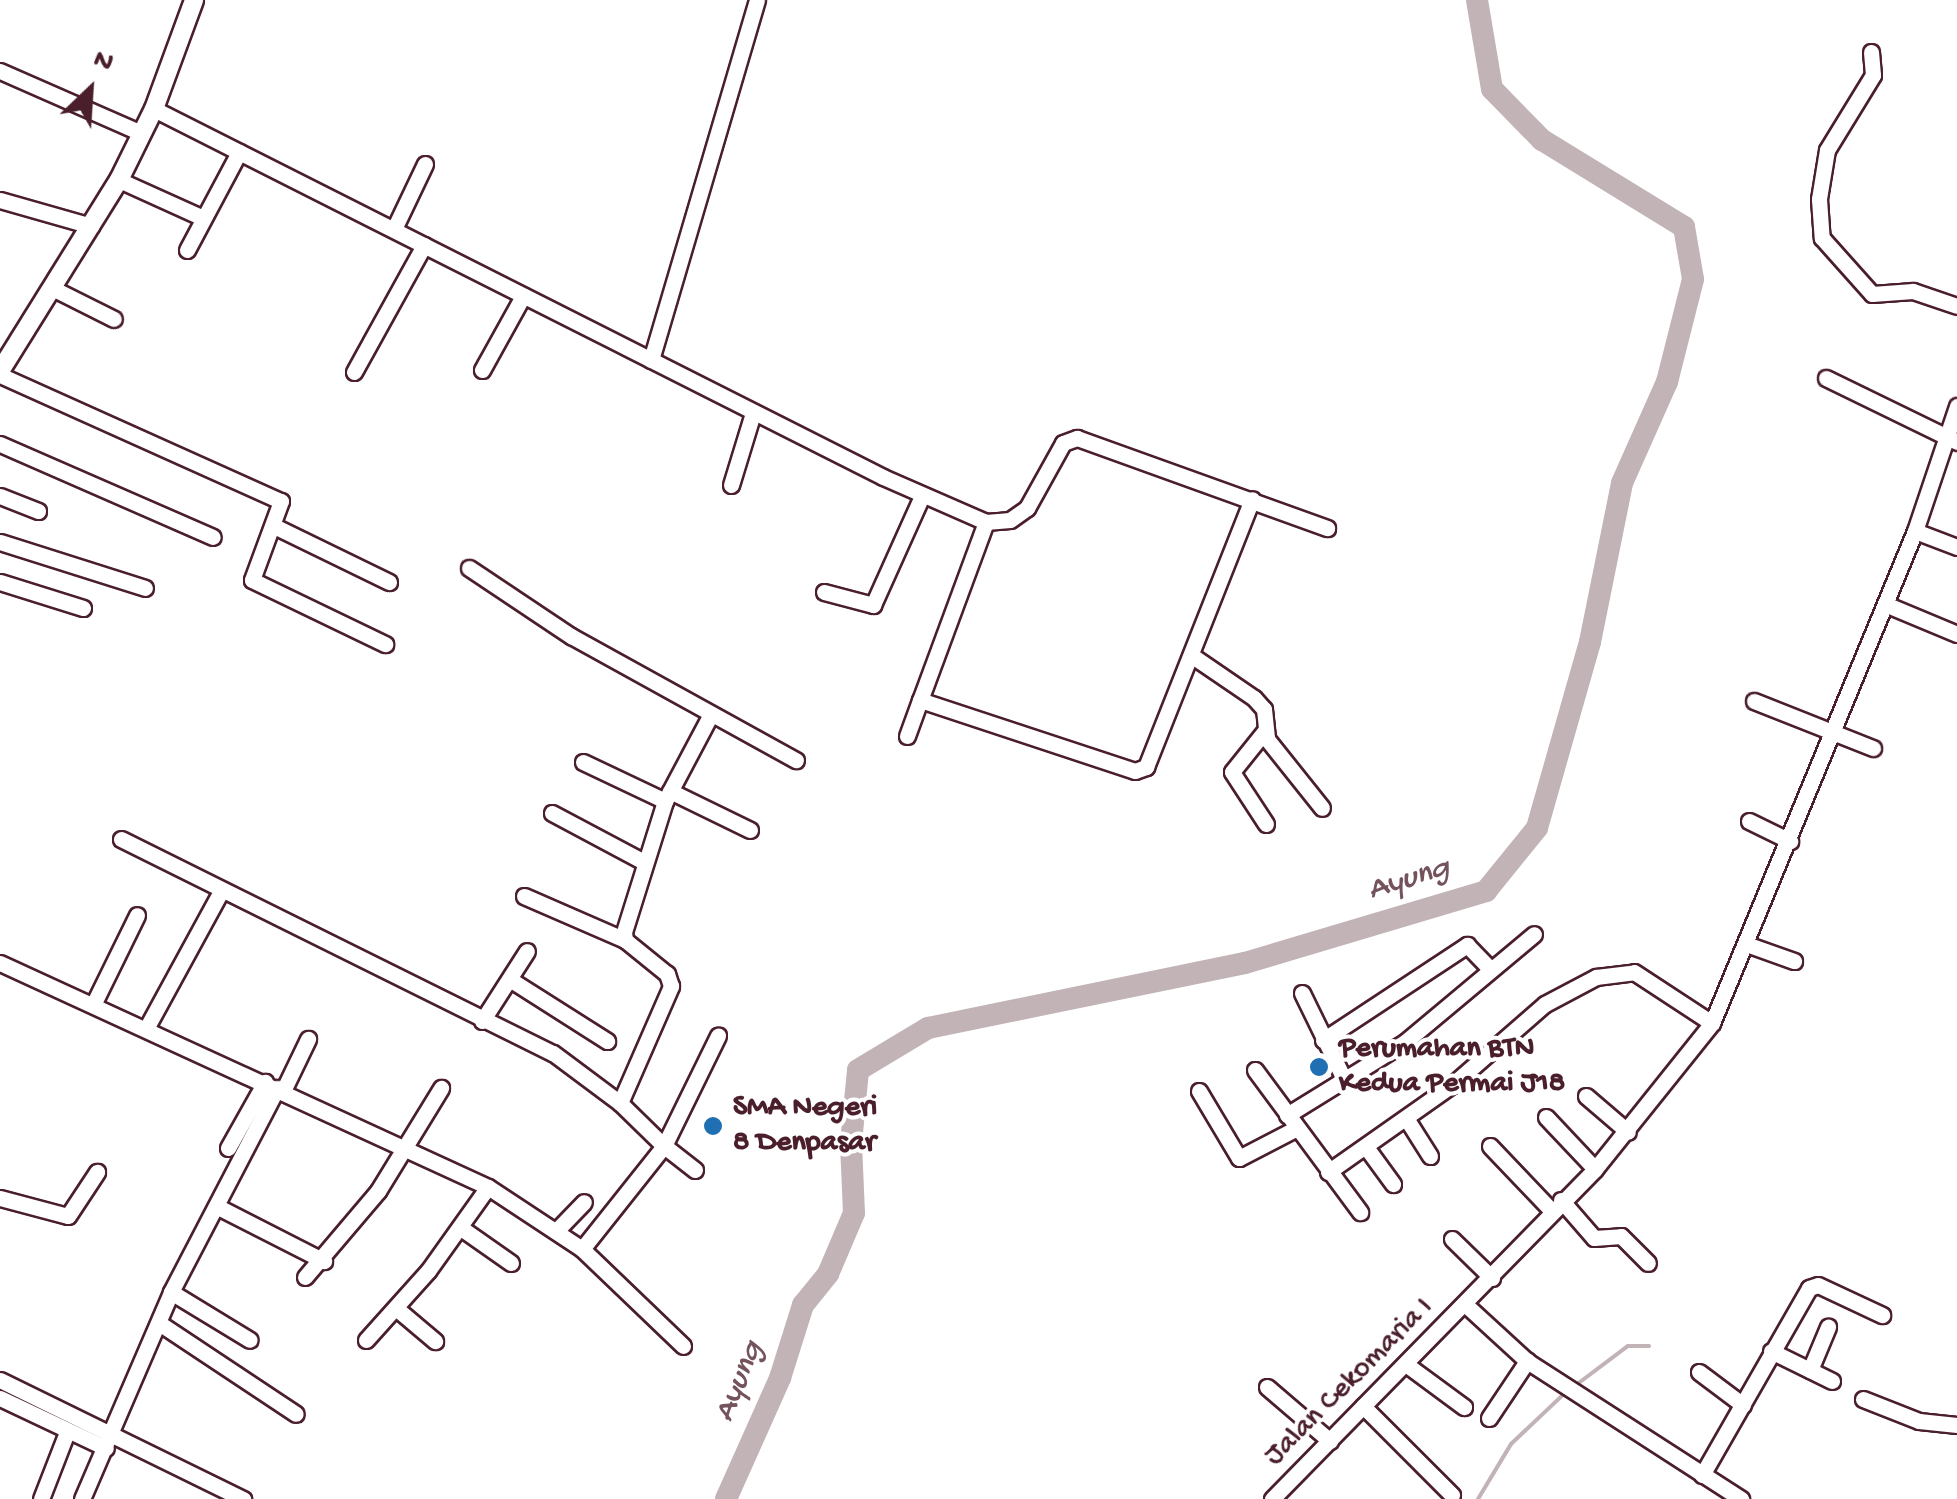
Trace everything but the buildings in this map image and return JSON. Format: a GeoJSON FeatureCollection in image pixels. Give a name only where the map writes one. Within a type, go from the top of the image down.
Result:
{"type":"FeatureCollection","features":[{"type":"Feature","properties":{"kind":"main road"},"geometry":{"type":"LineString","coordinates":[[0,373],[119,180],[154,109],[194,0]]}},
{"type":"Feature","properties":{"kind":"street"},"geometry":{"type":"LineString","coordinates":[[651,360],[758,0]]}},
{"type":"Feature","properties":{"kind":"street"},"geometry":{"type":"LineString","coordinates":[[1871,52],[1873,75],[1827,150],[1818,198],[1822,238],[1872,294],[1914,291],[1957,306]]}},
{"type":"Feature","properties":{"kind":"street"},"geometry":{"type":"LineString","coordinates":[[0,71],[141,134]]}},
{"type":"Feature","properties":{"kind":"street"},"geometry":{"type":"LineString","coordinates":[[154,109],[753,413],[922,496],[986,522],[1010,520],[1027,508],[1063,443],[1077,438],[1327,528]]}},
{"type":"Feature","properties":{"kind":"street"},"geometry":{"type":"LineString","coordinates":[[188,250],[239,152]]}},
{"type":"Feature","properties":{"kind":"street"},"geometry":{"type":"LineString","coordinates":[[394,229],[425,164]]}},
{"type":"Feature","properties":{"kind":"street"},"geometry":{"type":"LineString","coordinates":[[119,180],[203,218]]}},
{"type":"Feature","properties":{"kind":"street"},"geometry":{"type":"LineString","coordinates":[[0,200],[91,226]]}},
{"type":"Feature","properties":{"kind":"street"},"geometry":{"type":"LineString","coordinates":[[354,372],[424,245]]}},
{"type":"Feature","properties":{"kind":"street"},"geometry":{"type":"LineString","coordinates":[[52,288],[114,319]]}},
{"type":"Feature","properties":{"kind":"street"},"geometry":{"type":"LineString","coordinates":[[482,370],[524,296]]}},
{"type":"Feature","properties":{"kind":"street"},"geometry":{"type":"LineString","coordinates":[[0,373],[276,498],[283,507],[252,580],[385,644]]}},
{"type":"Feature","properties":{"kind":"street"},"geometry":{"type":"LineString","coordinates":[[1826,378],[1951,439]]}},
{"type":"Feature","properties":{"kind":"street","name":"Jalan Cekomaria I"},"geometry":{"type":"LineString","coordinates":[[1272,1499],[1467,1306],[1595,1168],[1628,1132],[1712,1023],[1748,944],[1915,530],[1951,439],[1957,406]]}},
{"type":"Feature","properties":{"kind":"street"},"geometry":{"type":"LineString","coordinates":[[730,485],[753,413]]}},
{"type":"Feature","properties":{"kind":"street"},"geometry":{"type":"LineString","coordinates":[[0,444],[213,538]]}},
{"type":"Feature","properties":{"kind":"street"},"geometry":{"type":"LineString","coordinates":[[0,496],[38,511]]}},
{"type":"Feature","properties":{"kind":"street"},"geometry":{"type":"LineString","coordinates":[[824,592],[874,603],[922,496]]}},
{"type":"Feature","properties":{"kind":"street"},"geometry":{"type":"LineString","coordinates":[[920,700],[1135,771],[1146,767],[1252,499]]}},
{"type":"Feature","properties":{"kind":"street"},"geometry":{"type":"LineString","coordinates":[[906,736],[986,522]]}},
{"type":"Feature","properties":{"kind":"street"},"geometry":{"type":"LineString","coordinates":[[274,526],[389,582]]}},
{"type":"Feature","properties":{"kind":"street"},"geometry":{"type":"LineString","coordinates":[[1915,530],[1957,547]]}},
{"type":"Feature","properties":{"kind":"street"},"geometry":{"type":"LineString","coordinates":[[0,542],[144,588]]}},
{"type":"Feature","properties":{"kind":"street"},"geometry":{"type":"LineString","coordinates":[[468,568],[711,714],[796,760]]}},
{"type":"Feature","properties":{"kind":"street"},"geometry":{"type":"LineString","coordinates":[[0,582],[83,608]]}},
{"type":"Feature","properties":{"kind":"street"},"geometry":{"type":"LineString","coordinates":[[1885,604],[1957,634]]}},
{"type":"Feature","properties":{"kind":"street"},"geometry":{"type":"LineString","coordinates":[[1191,655],[1264,709],[1264,732],[1322,808]]}},
{"type":"Feature","properties":{"kind":"street"},"geometry":{"type":"LineString","coordinates":[[1754,701],[1872,748]]}},
{"type":"Feature","properties":{"kind":"street"},"geometry":{"type":"LineString","coordinates":[[625,940],[644,862],[667,796],[711,714]]}},
{"type":"Feature","properties":{"kind":"street"},"geometry":{"type":"LineString","coordinates":[[1264,732],[1232,772],[1266,824]]}},
{"type":"Feature","properties":{"kind":"street"},"geometry":{"type":"LineString","coordinates":[[583,762],[750,830]]}},
{"type":"Feature","properties":{"kind":"street"},"geometry":{"type":"LineString","coordinates":[[552,813],[644,862]]}},
{"type":"Feature","properties":{"kind":"street"},"geometry":{"type":"LineString","coordinates":[[1749,822],[1790,841]]}},
{"type":"Feature","properties":{"kind":"street"},"geometry":{"type":"LineString","coordinates":[[121,839],[553,1053],[620,1104],[695,1170]]}},
{"type":"Feature","properties":{"kind":"street"},"geometry":{"type":"LineString","coordinates":[[147,1028],[222,891]]}},
{"type":"Feature","properties":{"kind":"street"},"geometry":{"type":"LineString","coordinates":[[524,896],[625,940],[667,974],[670,986],[620,1104]]}},
{"type":"Feature","properties":{"kind":"street"},"geometry":{"type":"LineString","coordinates":[[93,1005],[137,915]]}},
{"type":"Feature","properties":{"kind":"street"},"geometry":{"type":"LineString","coordinates":[[1199,1091],[1239,1158],[1344,1079],[1405,1042],[1534,934]]}},
{"type":"Feature","properties":{"kind":"street"},"geometry":{"type":"LineString","coordinates":[[1748,944],[1794,961]]}},
{"type":"Feature","properties":{"kind":"street"},"geometry":{"type":"LineString","coordinates":[[1322,1040],[1467,945],[1490,969]]}},
{"type":"Feature","properties":{"kind":"street"},"geometry":{"type":"LineString","coordinates":[[482,1021],[512,980],[527,951]]}},
{"type":"Feature","properties":{"kind":"street"},"geometry":{"type":"LineString","coordinates":[[0,963],[488,1187],[582,1249],[683,1346]]}},
{"type":"Feature","properties":{"kind":"street"},"geometry":{"type":"LineString","coordinates":[[1328,1172],[1406,1118],[1545,1004],[1615,970],[1656,984],[1712,1023]]}},
{"type":"Feature","properties":{"kind":"street"},"geometry":{"type":"LineString","coordinates":[[512,980],[608,1041]]}},
{"type":"Feature","properties":{"kind":"street"},"geometry":{"type":"LineString","coordinates":[[1302,994],[1344,1079]]}},
{"type":"Feature","properties":{"kind":"street"},"geometry":{"type":"LineString","coordinates":[[582,1249],[664,1146],[718,1036]]}},
{"type":"Feature","properties":{"kind":"street"},"geometry":{"type":"LineString","coordinates":[[228,1148],[308,1039]]}},
{"type":"Feature","properties":{"kind":"street"},"geometry":{"type":"LineString","coordinates":[[1255,1070],[1360,1212]]}},
{"type":"Feature","properties":{"kind":"street"},"geometry":{"type":"LineString","coordinates":[[82,1499],[110,1442],[171,1292],[220,1208],[275,1087]]}},
{"type":"Feature","properties":{"kind":"street"},"geometry":{"type":"LineString","coordinates":[[305,1277],[324,1261],[407,1148],[441,1088]]}},
{"type":"Feature","properties":{"kind":"street"},"geometry":{"type":"LineString","coordinates":[[1586,1096],[1628,1132]]}},
{"type":"Feature","properties":{"kind":"street"},"geometry":{"type":"LineString","coordinates":[[1546,1117],[1595,1168]]}},
{"type":"Feature","properties":{"kind":"street"},"geometry":{"type":"LineString","coordinates":[[1406,1118],[1430,1156]]}},
{"type":"Feature","properties":{"kind":"street"},"geometry":{"type":"LineString","coordinates":[[1490,1146],[1594,1238],[1621,1236],[1648,1263]]}},
{"type":"Feature","properties":{"kind":"street"},"geometry":{"type":"LineString","coordinates":[[1366,1147],[1394,1184]]}},
{"type":"Feature","properties":{"kind":"street"},"geometry":{"type":"LineString","coordinates":[[0,1198],[68,1216],[96,1172]]}},
{"type":"Feature","properties":{"kind":"street"},"geometry":{"type":"LineString","coordinates":[[366,1340],[397,1309],[462,1228],[488,1187]]}},
{"type":"Feature","properties":{"kind":"street"},"geometry":{"type":"LineString","coordinates":[[556,1231],[584,1202]]}},
{"type":"Feature","properties":{"kind":"street"},"geometry":{"type":"LineString","coordinates":[[220,1208],[324,1261]]}},
{"type":"Feature","properties":{"kind":"street"},"geometry":{"type":"LineString","coordinates":[[462,1228],[510,1263]]}},
{"type":"Feature","properties":{"kind":"street"},"geometry":{"type":"LineString","coordinates":[[1452,1239],[1492,1278]]}},
{"type":"Feature","properties":{"kind":"street"},"geometry":{"type":"LineString","coordinates":[[1702,1475],[1812,1286],[1882,1315]]}},
{"type":"Feature","properties":{"kind":"street"},"geometry":{"type":"LineString","coordinates":[[171,1292],[250,1340]]}},
{"type":"Feature","properties":{"kind":"street"},"geometry":{"type":"LineString","coordinates":[[1467,1306],[1552,1378],[1741,1499]]}},
{"type":"Feature","properties":{"kind":"street"},"geometry":{"type":"LineString","coordinates":[[397,1309],[435,1341]]}},
{"type":"Feature","properties":{"kind":"street"},"geometry":{"type":"LineString","coordinates":[[158,1324],[296,1414]]}},
{"type":"Feature","properties":{"kind":"street"},"geometry":{"type":"LineString","coordinates":[[1810,1370],[1828,1326]]}},
{"type":"Feature","properties":{"kind":"street"},"geometry":{"type":"LineString","coordinates":[[1772,1351],[1832,1381]]}},
{"type":"Feature","properties":{"kind":"street"},"geometry":{"type":"LineString","coordinates":[[1488,1418],[1528,1361]]}},
{"type":"Feature","properties":{"kind":"street"},"geometry":{"type":"LineString","coordinates":[[1408,1365],[1464,1407]]}},
{"type":"Feature","properties":{"kind":"street"},"geometry":{"type":"LineString","coordinates":[[1699,1372],[1742,1405]]}},
{"type":"Feature","properties":{"kind":"street"},"geometry":{"type":"LineString","coordinates":[[0,1380],[110,1442],[242,1499]]}},
{"type":"Feature","properties":{"kind":"street"},"geometry":{"type":"LineString","coordinates":[[1267,1387],[1330,1441]]}},
{"type":"Feature","properties":{"kind":"street"},"geometry":{"type":"LineString","coordinates":[[0,1398],[67,1432],[110,1442]]}},
{"type":"Feature","properties":{"kind":"street"},"geometry":{"type":"LineString","coordinates":[[1864,1399],[1919,1421],[1957,1424]]}},
{"type":"Feature","properties":{"kind":"street"},"geometry":{"type":"LineString","coordinates":[[1363,1406],[1452,1495]]}},
{"type":"Feature","properties":{"kind":"street"},"geometry":{"type":"LineString","coordinates":[[40,1499],[67,1432]]}},
{"type":"Feature","properties":{"kind":"waterway","name":"Ayung"},"geometry":{"type":"LineString","coordinates":[[726,1499],[780,1378],[803,1305],[828,1274],[854,1213],[851,1143],[858,1070],[928,1028],[1245,963],[1486,891],[1537,828],[1590,642],[1622,483],[1667,382],[1693,279],[1684,227],[1542,140],[1492,89],[1477,0]]}},
{"type":"Feature","properties":{"kind":"waterway"},"geometry":{"type":"LineString","coordinates":[[1576,1385],[1628,1346],[1649,1346]]}},
{"type":"Feature","properties":{"kind":"waterway"},"geometry":{"type":"LineString","coordinates":[[1478,1499],[1511,1444],[1565,1393]]}},
{"type":"Feature","properties":{"kind":"place","name":"Perumahan BTN Kedua Permai J18"},"geometry":{"type":"Point","coordinates":[1319,1067]}},
{"type":"Feature","properties":{"kind":"place","name":"SMA Negeri 8 Denpasar"},"geometry":{"type":"Point","coordinates":[713,1126]}}]}
